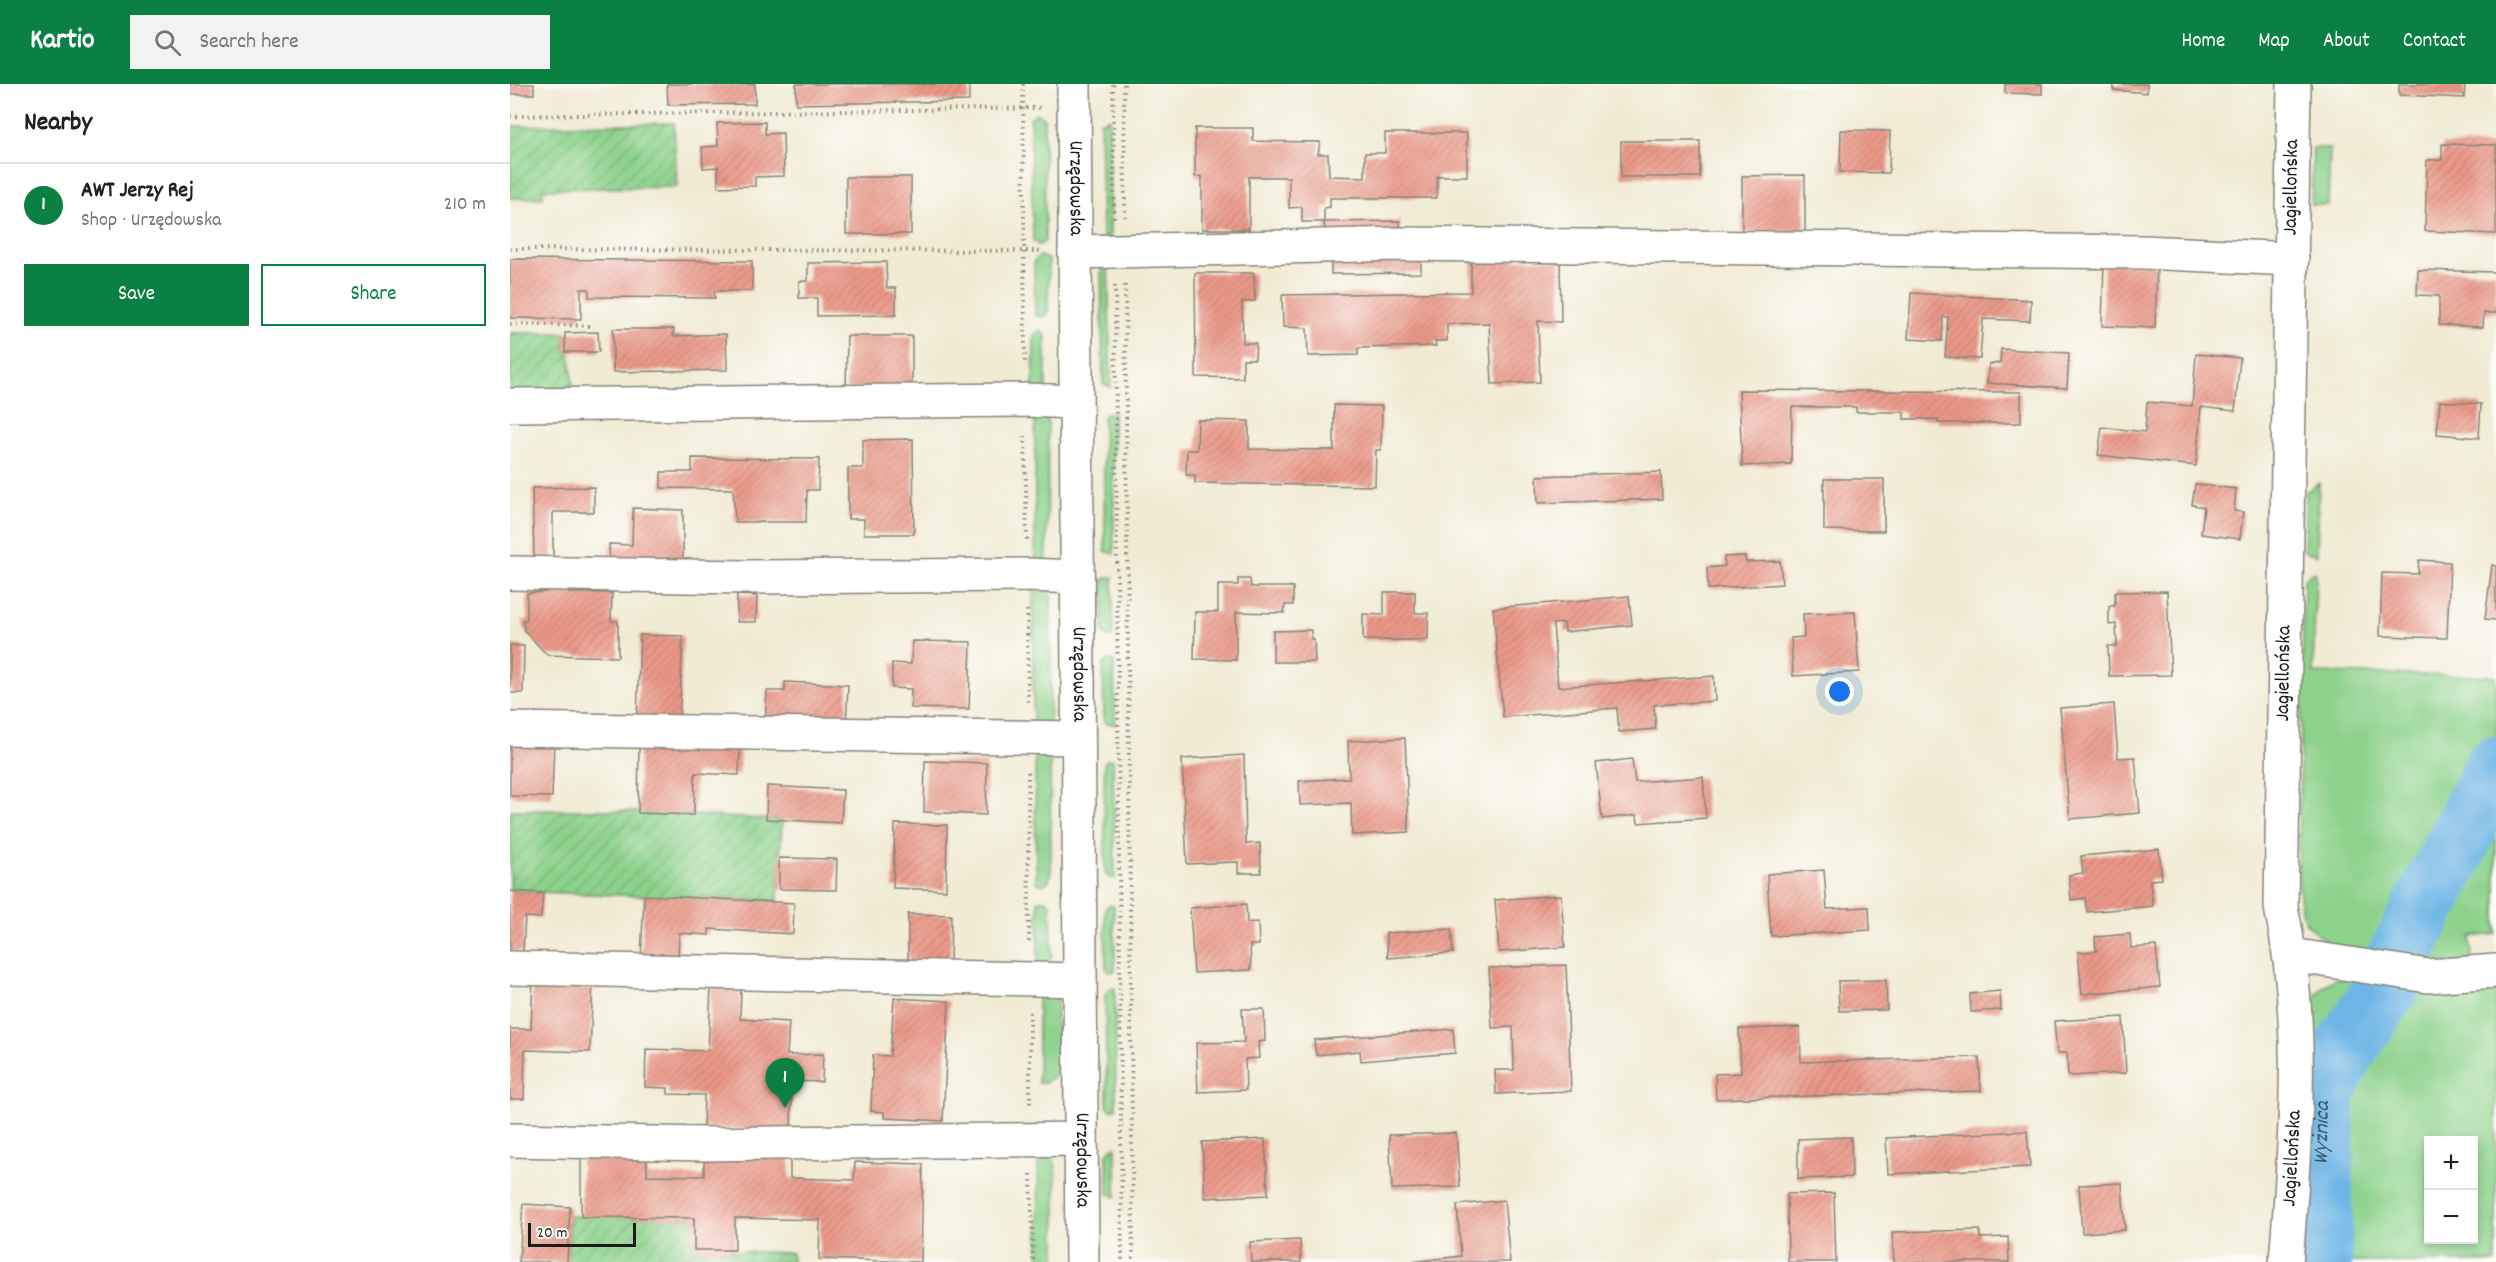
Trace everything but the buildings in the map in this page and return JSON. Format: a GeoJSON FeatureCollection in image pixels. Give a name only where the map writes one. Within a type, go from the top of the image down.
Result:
{"type":"FeatureCollection","features":[{"type":"Feature","properties":{"kind":"street","name":"Jagiellońska"},"geometry":{"type":"LineString","coordinates":[[2286,1262],[2296,1018],[2291,955],[2281,907],[2294,84]]}},
{"type":"Feature","properties":{"kind":"street","name":"Urzędowska"},"geometry":{"type":"LineString","coordinates":[[1074,96],[1082,1262]]}},
{"type":"Feature","properties":{"kind":"street"},"geometry":{"type":"LineString","coordinates":[[1075,252],[1401,244],[2143,252],[2292,259]]}},
{"type":"Feature","properties":{"kind":"street"},"geometry":{"type":"LineString","coordinates":[[510,405],[1025,400],[1075,402]]}},
{"type":"Feature","properties":{"kind":"street"},"geometry":{"type":"LineString","coordinates":[[510,573],[745,577],[1027,575],[1077,577]]}},
{"type":"Feature","properties":{"kind":"street"},"geometry":{"type":"LineString","coordinates":[[510,729],[1078,738]]}},
{"type":"Feature","properties":{"kind":"street"},"geometry":{"type":"LineString","coordinates":[[2291,955],[2428,976],[2496,971]]}},
{"type":"Feature","properties":{"kind":"street"},"geometry":{"type":"LineString","coordinates":[[510,968],[1080,980]]}},
{"type":"Feature","properties":{"kind":"street"},"geometry":{"type":"LineString","coordinates":[[510,1140],[752,1144],[1081,1139]]}},
{"type":"Feature","properties":{"kind":"path"},"geometry":{"type":"LineString","coordinates":[[1023,84],[1033,1262]]}},
{"type":"Feature","properties":{"kind":"path"},"geometry":{"type":"LineString","coordinates":[[1113,84],[1120,252],[1133,1262]]}},
{"type":"Feature","properties":{"kind":"path"},"geometry":{"type":"LineString","coordinates":[[1122,1262],[1120,252],[1124,84]]}},
{"type":"Feature","properties":{"kind":"path"},"geometry":{"type":"LineString","coordinates":[[510,117],[1023,108],[1074,96]]}},
{"type":"Feature","properties":{"kind":"path"},"geometry":{"type":"LineString","coordinates":[[510,249],[1075,252]]}},
{"type":"Feature","properties":{"kind":"path"},"geometry":{"type":"LineString","coordinates":[[510,324],[592,326]]}},
{"type":"Feature","properties":{"kind":"green space"},"geometry":{"type":"Polygon","coordinates":[[[1037,113],[1044,118],[1045,241],[1039,245],[1033,241],[1030,118],[1037,113]]]}},
{"type":"Feature","properties":{"kind":"green space"},"geometry":{"type":"Polygon","coordinates":[[[1109,118],[1110,237],[1105,238],[1102,234],[1100,122],[1109,118]]]}},
{"type":"Feature","properties":{"kind":"green space"},"geometry":{"type":"Polygon","coordinates":[[[674,123],[677,187],[543,189],[543,198],[510,198],[510,126],[674,123]]]}},
{"type":"Feature","properties":{"kind":"green space"},"geometry":{"type":"Polygon","coordinates":[[[2313,148],[2330,149],[2328,205],[2311,205],[2313,148]]]}},
{"type":"Feature","properties":{"kind":"green space"},"geometry":{"type":"Polygon","coordinates":[[[1040,256],[1049,260],[1048,310],[1047,315],[1039,317],[1035,314],[1034,261],[1040,256]]]}},
{"type":"Feature","properties":{"kind":"green space"},"geometry":{"type":"Polygon","coordinates":[[[1108,259],[1111,388],[1103,383],[1101,264],[1108,259]]]}},
{"type":"Feature","properties":{"kind":"green space"},"geometry":{"type":"Polygon","coordinates":[[[1040,331],[1046,336],[1046,389],[1033,391],[1034,335],[1040,331]]]}},
{"type":"Feature","properties":{"kind":"green space"},"geometry":{"type":"Polygon","coordinates":[[[510,333],[565,333],[565,352],[570,352],[573,395],[510,396],[510,333]]]}},
{"type":"Feature","properties":{"kind":"green space"},"geometry":{"type":"Polygon","coordinates":[[[1106,413],[1113,413],[1114,554],[1105,551],[1103,418],[1106,413]]]}},
{"type":"Feature","properties":{"kind":"green space"},"geometry":{"type":"Polygon","coordinates":[[[1037,415],[1045,416],[1048,423],[1047,560],[1035,561],[1035,418],[1037,415]]]}},
{"type":"Feature","properties":{"kind":"green space"},"geometry":{"type":"Polygon","coordinates":[[[2319,483],[2317,555],[2304,551],[2306,492],[2319,483]]]}},
{"type":"Feature","properties":{"kind":"green space"},"geometry":{"type":"Polygon","coordinates":[[[2311,573],[2316,573],[2313,673],[2496,676],[2496,934],[2471,937],[2472,963],[2460,964],[2329,945],[2306,923],[2301,911],[2298,870],[2304,579],[2311,573]]]}},
{"type":"Feature","properties":{"kind":"green space"},"geometry":{"type":"Polygon","coordinates":[[[1113,577],[1113,636],[1108,637],[1103,633],[1103,580],[1113,577]]]}},
{"type":"Feature","properties":{"kind":"green space"},"geometry":{"type":"Polygon","coordinates":[[[1033,586],[1050,589],[1051,595],[1050,723],[1033,724],[1033,586]]]}},
{"type":"Feature","properties":{"kind":"green space"},"geometry":{"type":"Polygon","coordinates":[[[1108,660],[1114,660],[1115,725],[1104,722],[1103,665],[1108,660]]]}},
{"type":"Feature","properties":{"kind":"green space"},"geometry":{"type":"Polygon","coordinates":[[[1035,750],[1047,750],[1050,754],[1051,873],[1049,881],[1043,885],[1036,882],[1035,750]]]}},
{"type":"Feature","properties":{"kind":"green space"},"geometry":{"type":"Polygon","coordinates":[[[1108,759],[1113,760],[1115,878],[1110,878],[1105,874],[1104,763],[1108,759]]]}},
{"type":"Feature","properties":{"kind":"green space"},"geometry":{"type":"Polygon","coordinates":[[[510,810],[602,810],[782,820],[778,901],[510,891],[510,810]]]}},
{"type":"Feature","properties":{"kind":"green space"},"geometry":{"type":"Polygon","coordinates":[[[1038,900],[1046,900],[1051,905],[1052,956],[1046,965],[1038,968],[1038,900]]]}},
{"type":"Feature","properties":{"kind":"green space"},"geometry":{"type":"Polygon","coordinates":[[[1109,905],[1114,906],[1115,971],[1110,972],[1106,968],[1105,909],[1109,905]]]}},
{"type":"Feature","properties":{"kind":"green space"},"geometry":{"type":"Polygon","coordinates":[[[2338,978],[2376,980],[2351,1021],[2316,1094],[2313,1262],[2297,1262],[2309,1017],[2318,993],[2325,985],[2338,978]]]}},
{"type":"Feature","properties":{"kind":"green space"},"geometry":{"type":"Polygon","coordinates":[[[1038,987],[1055,992],[1057,997],[1057,1066],[1055,1075],[1045,1083],[1038,1083],[1038,987]]]}},
{"type":"Feature","properties":{"kind":"green space"},"geometry":{"type":"Polygon","coordinates":[[[1115,988],[1116,1109],[1111,1110],[1107,1106],[1105,994],[1109,989],[1115,988]]]}},
{"type":"Feature","properties":{"kind":"green space"},"geometry":{"type":"Polygon","coordinates":[[[2396,988],[2471,995],[2496,990],[2496,1262],[2331,1262],[2329,1102],[2346,1059],[2396,988]]]}},
{"type":"Feature","properties":{"kind":"green space"},"geometry":{"type":"Polygon","coordinates":[[[1116,1147],[1116,1197],[1108,1194],[1107,1153],[1116,1147]]]}},
{"type":"Feature","properties":{"kind":"green space"},"geometry":{"type":"Polygon","coordinates":[[[1038,1150],[1049,1151],[1056,1167],[1056,1262],[1039,1262],[1038,1150]]]}},
{"type":"Feature","properties":{"kind":"green space"},"geometry":{"type":"Polygon","coordinates":[[[570,1216],[694,1218],[694,1250],[792,1253],[792,1262],[567,1262],[570,1216]]]}},
{"type":"Feature","properties":{"kind":"waterway","name":"Wyżnica"},"geometry":{"type":"LineString","coordinates":[[2398,959],[2496,768]]}},
{"type":"Feature","properties":{"kind":"waterway","name":"Wyżnica"},"geometry":{"type":"LineString","coordinates":[[2320,1262],[2323,1092],[2344,1051],[2387,987]]}},
{"type":"Feature","properties":{"kind":"place","name":"AWT Jerzy Rej"},"geometry":{"type":"Point","coordinates":[785,1108]}}]}
